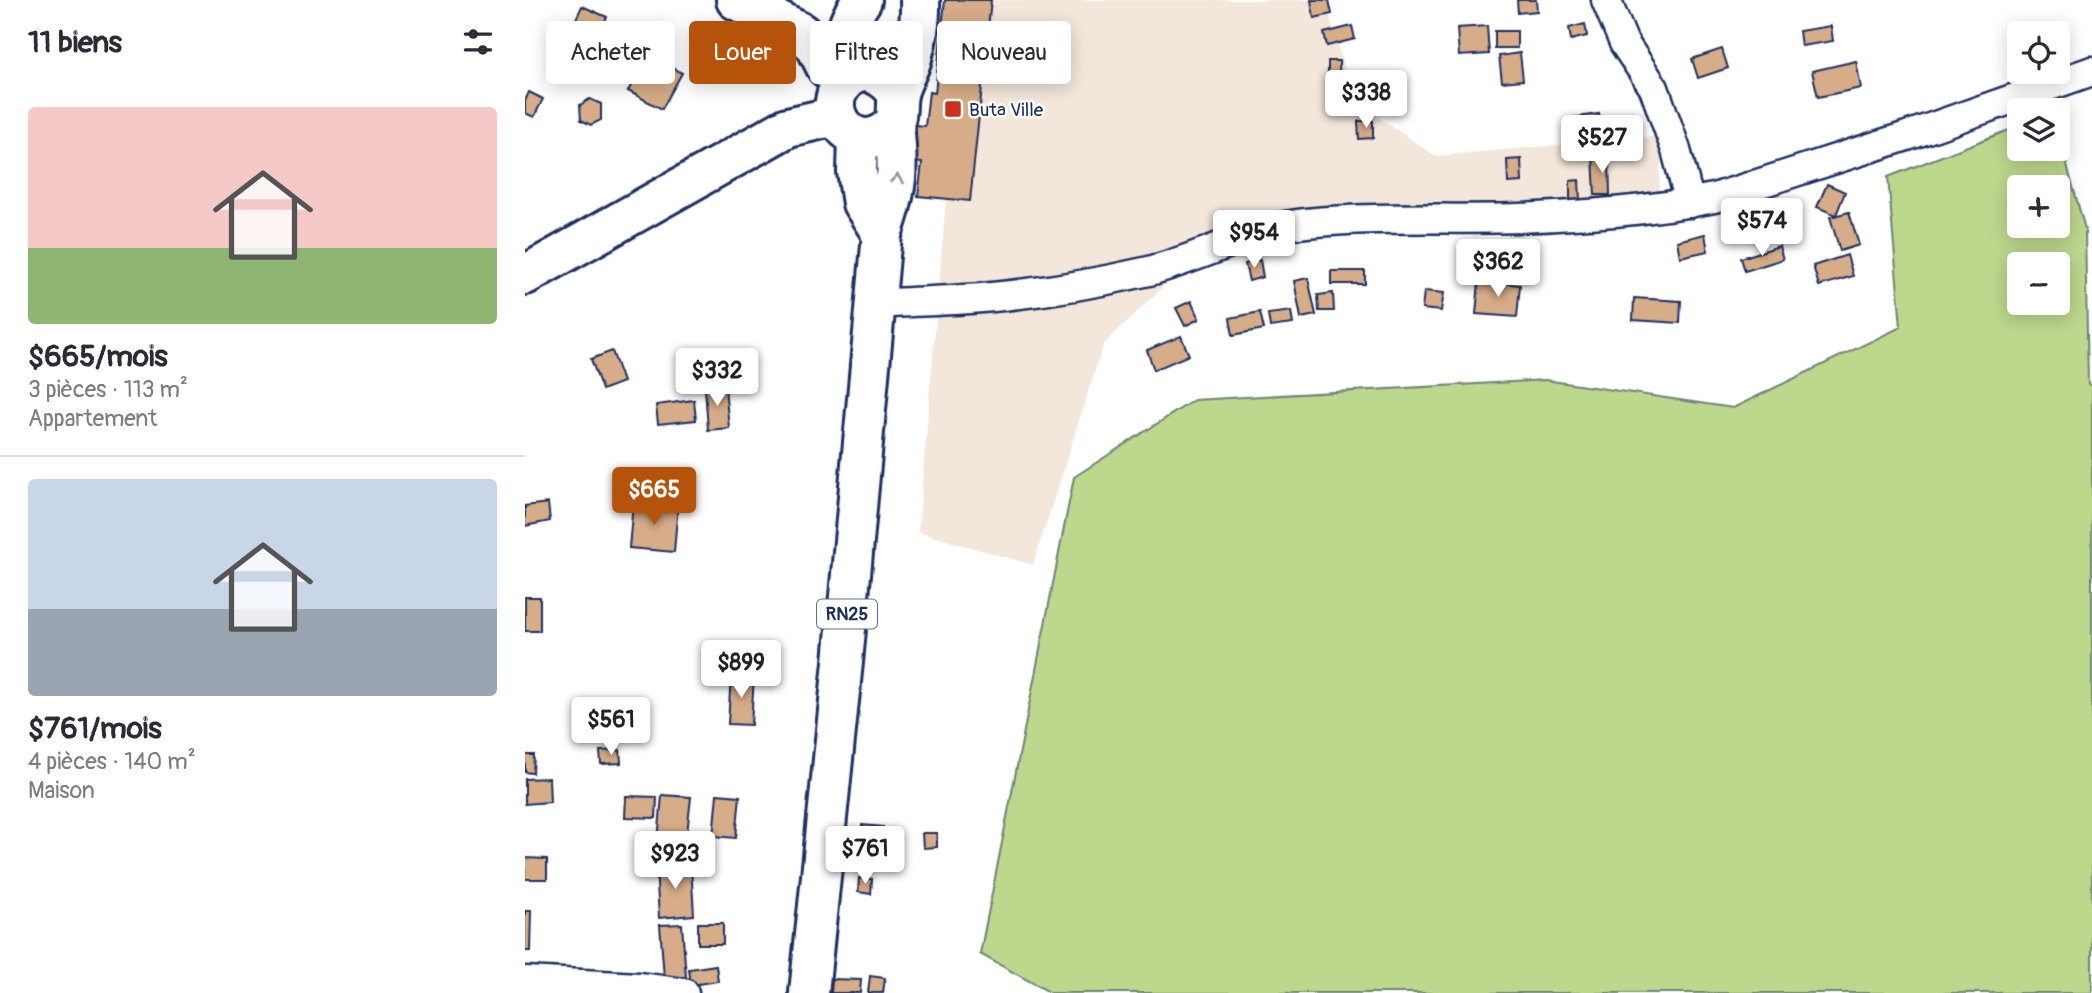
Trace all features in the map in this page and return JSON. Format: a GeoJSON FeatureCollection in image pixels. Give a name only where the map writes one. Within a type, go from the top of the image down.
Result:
{"type":"FeatureCollection","features":[{"type":"Feature","properties":{"kind":"main road"},"geometry":{"type":"LineString","coordinates":[[525,275],[788,127],[847,103],[864,73],[878,75],[890,83],[896,109],[884,132],[872,137],[847,103],[814,45],[800,32],[736,0]]}},
{"type":"Feature","properties":{"kind":"main road"},"geometry":{"type":"LineString","coordinates":[[862,0],[847,29],[843,53],[847,103],[862,203],[881,234]]}},
{"type":"Feature","properties":{"kind":"main road","name":"RN25"},"geometry":{"type":"LineString","coordinates":[[809,993],[843,662],[881,234],[894,199],[898,164],[896,109],[912,60],[921,11],[920,0]]}},
{"type":"Feature","properties":{"kind":"street"},"geometry":{"type":"LineString","coordinates":[[1606,0],[1625,43],[1654,88],[1676,150],[1690,203]]}},
{"type":"Feature","properties":{"kind":"street"},"geometry":{"type":"LineString","coordinates":[[875,303],[1002,296],[1117,277],[1193,259],[1264,232],[1304,223],[1417,218],[1518,218],[1690,203],[1714,198],[1907,136],[2092,71]]}},
{"type":"Feature","properties":{"kind":"street"},"geometry":{"type":"LineString","coordinates":[[525,981],[639,987],[684,993]]}},
{"type":"Feature","properties":{"kind":"shaded area"},"geometry":{"type":"Polygon","coordinates":[[[963,0],[1325,0],[1353,100],[1435,156],[1662,136],[1658,217],[1291,231],[1171,279],[1103,345],[1033,565],[918,532],[956,84],[1071,84],[1071,21],[961,21],[963,0]]]}},
{"type":"Feature","properties":{"kind":"green space"},"geometry":{"type":"Polygon","coordinates":[[[2007,131],[2007,161],[2066,161],[2070,175],[2007,175],[2007,238],[2070,238],[2070,176],[2085,229],[2088,384],[2092,386],[2092,993],[1051,993],[980,954],[1074,477],[1194,400],[1545,380],[1733,408],[1901,327],[1888,177],[2007,131]]]}},
{"type":"Feature","properties":{"kind":"building","name":"Buta Ville"},"geometry":{"type":"Polygon","coordinates":[[[945,0],[991,0],[989,21],[943,21],[945,0]]]}},
{"type":"Feature","properties":{"kind":"building"},"geometry":{"type":"Polygon","coordinates":[[[1311,0],[1329,0],[1332,14],[1314,18],[1311,0]]]}},
{"type":"Feature","properties":{"kind":"building"},"geometry":{"type":"Polygon","coordinates":[[[1517,0],[1536,0],[1537,11],[1518,13],[1517,0]]]}},
{"type":"Feature","properties":{"kind":"building"},"geometry":{"type":"Polygon","coordinates":[[[582,6],[607,17],[605,21],[575,21],[582,6]]]}},
{"type":"Feature","properties":{"kind":"building"},"geometry":{"type":"Polygon","coordinates":[[[1585,24],[1587,36],[1571,40],[1569,28],[1585,24]]]}},
{"type":"Feature","properties":{"kind":"building"},"geometry":{"type":"Polygon","coordinates":[[[1352,26],[1355,39],[1327,46],[1324,33],[1352,26]]]}},
{"type":"Feature","properties":{"kind":"building"},"geometry":{"type":"Polygon","coordinates":[[[1487,26],[1489,54],[1459,56],[1457,28],[1487,26]]]}},
{"type":"Feature","properties":{"kind":"building"},"geometry":{"type":"Polygon","coordinates":[[[1831,26],[1833,41],[1801,46],[1799,31],[1831,26]]]}},
{"type":"Feature","properties":{"kind":"building"},"geometry":{"type":"Polygon","coordinates":[[[1495,31],[1517,31],[1517,48],[1495,48],[1495,31]]]}},
{"type":"Feature","properties":{"kind":"building"},"geometry":{"type":"Polygon","coordinates":[[[1722,49],[1728,68],[1698,78],[1692,59],[1722,49]]]}},
{"type":"Feature","properties":{"kind":"building"},"geometry":{"type":"Polygon","coordinates":[[[1520,53],[1523,80],[1502,82],[1499,56],[1520,53]]]}},
{"type":"Feature","properties":{"kind":"building"},"geometry":{"type":"Polygon","coordinates":[[[1328,61],[1339,61],[1340,97],[1328,97],[1328,61]]]}},
{"type":"Feature","properties":{"kind":"building"},"geometry":{"type":"Polygon","coordinates":[[[1856,61],[1861,88],[1818,97],[1812,71],[1856,61]]]}},
{"type":"Feature","properties":{"kind":"building"},"geometry":{"type":"Polygon","coordinates":[[[675,69],[682,73],[662,109],[628,91],[632,84],[675,84],[675,69]]]}},
{"type":"Feature","properties":{"kind":"building","name":"Buta Ville"},"geometry":{"type":"Polygon","coordinates":[[[937,74],[937,84],[982,84],[970,201],[918,196],[922,163],[914,162],[911,133],[916,133],[916,125],[925,126],[929,92],[935,93],[937,74]]]}},
{"type":"Feature","properties":{"kind":"building"},"geometry":{"type":"Polygon","coordinates":[[[529,92],[543,99],[534,117],[525,113],[525,101],[529,92]]]}},
{"type":"Feature","properties":{"kind":"building"},"geometry":{"type":"Polygon","coordinates":[[[590,99],[601,104],[601,120],[591,125],[581,120],[580,105],[590,99]]]}},
{"type":"Feature","properties":{"kind":"building"},"geometry":{"type":"Polygon","coordinates":[[[1599,114],[1601,129],[1573,133],[1571,118],[1599,114]]]}},
{"type":"Feature","properties":{"kind":"building"},"geometry":{"type":"Polygon","coordinates":[[[1358,121],[1373,121],[1373,138],[1359,139],[1358,121]]]}},
{"type":"Feature","properties":{"kind":"building"},"geometry":{"type":"Polygon","coordinates":[[[1609,155],[1610,195],[1595,195],[1593,156],[1609,155]]]}},
{"type":"Feature","properties":{"kind":"building"},"geometry":{"type":"Polygon","coordinates":[[[1521,159],[1522,182],[1508,183],[1507,160],[1521,159]]]}},
{"type":"Feature","properties":{"kind":"building"},"geometry":{"type":"Polygon","coordinates":[[[1579,180],[1580,202],[1570,203],[1570,181],[1579,180]]]}},
{"type":"Feature","properties":{"kind":"building"},"geometry":{"type":"Polygon","coordinates":[[[1827,184],[1845,192],[1836,215],[1817,207],[1827,184]]]}},
{"type":"Feature","properties":{"kind":"building"},"geometry":{"type":"Polygon","coordinates":[[[1849,212],[1859,245],[1840,251],[1830,217],[1849,212]]]}},
{"type":"Feature","properties":{"kind":"building"},"geometry":{"type":"Polygon","coordinates":[[[1705,234],[1708,251],[1680,257],[1677,241],[1705,234]]]}},
{"type":"Feature","properties":{"kind":"building"},"geometry":{"type":"Polygon","coordinates":[[[1779,246],[1783,259],[1745,271],[1741,258],[1779,246]]]}},
{"type":"Feature","properties":{"kind":"building"},"geometry":{"type":"Polygon","coordinates":[[[1847,255],[1853,276],[1819,286],[1813,266],[1847,255]]]}},
{"type":"Feature","properties":{"kind":"building"},"geometry":{"type":"Polygon","coordinates":[[[1260,260],[1263,277],[1249,281],[1245,264],[1260,260]]]}},
{"type":"Feature","properties":{"kind":"building"},"geometry":{"type":"Polygon","coordinates":[[[1331,271],[1365,271],[1365,284],[1331,284],[1331,271]]]}},
{"type":"Feature","properties":{"kind":"building"},"geometry":{"type":"Polygon","coordinates":[[[1308,278],[1316,315],[1301,318],[1294,281],[1308,278]]]}},
{"type":"Feature","properties":{"kind":"building"},"geometry":{"type":"Polygon","coordinates":[[[1479,281],[1520,285],[1517,317],[1476,314],[1479,281]]]}},
{"type":"Feature","properties":{"kind":"building"},"geometry":{"type":"Polygon","coordinates":[[[1424,291],[1444,293],[1441,311],[1422,309],[1424,291]]]}},
{"type":"Feature","properties":{"kind":"building"},"geometry":{"type":"Polygon","coordinates":[[[1333,293],[1334,311],[1319,311],[1318,295],[1333,293]]]}},
{"type":"Feature","properties":{"kind":"building"},"geometry":{"type":"Polygon","coordinates":[[[1634,298],[1681,301],[1680,323],[1633,320],[1634,298]]]}},
{"type":"Feature","properties":{"kind":"building"},"geometry":{"type":"Polygon","coordinates":[[[1191,301],[1199,319],[1185,326],[1176,308],[1191,301]]]}},
{"type":"Feature","properties":{"kind":"building"},"geometry":{"type":"Polygon","coordinates":[[[1291,311],[1293,324],[1270,327],[1268,314],[1291,311]]]}},
{"type":"Feature","properties":{"kind":"building"},"geometry":{"type":"Polygon","coordinates":[[[1260,312],[1264,329],[1233,335],[1230,318],[1260,312]]]}},
{"type":"Feature","properties":{"kind":"building"},"geometry":{"type":"Polygon","coordinates":[[[1181,336],[1189,355],[1154,370],[1147,350],[1181,336]]]}},
{"type":"Feature","properties":{"kind":"building"},"geometry":{"type":"Polygon","coordinates":[[[612,351],[623,382],[602,390],[591,359],[612,351]]]}},
{"type":"Feature","properties":{"kind":"building"},"geometry":{"type":"Polygon","coordinates":[[[725,387],[729,428],[708,430],[705,388],[725,387]]]}},
{"type":"Feature","properties":{"kind":"building"},"geometry":{"type":"Polygon","coordinates":[[[694,400],[696,420],[658,424],[656,405],[694,400]]]}},
{"type":"Feature","properties":{"kind":"building"},"geometry":{"type":"Polygon","coordinates":[[[633,502],[678,505],[674,552],[629,548],[633,502]]]}},
{"type":"Feature","properties":{"kind":"building"},"geometry":{"type":"Polygon","coordinates":[[[548,503],[550,521],[525,526],[525,506],[548,503]]]}},
{"type":"Feature","properties":{"kind":"building"},"geometry":{"type":"Polygon","coordinates":[[[525,597],[540,597],[540,631],[525,631],[525,597]]]}},
{"type":"Feature","properties":{"kind":"building"},"geometry":{"type":"Polygon","coordinates":[[[731,674],[754,675],[751,725],[728,724],[731,674]]]}},
{"type":"Feature","properties":{"kind":"building"},"geometry":{"type":"Polygon","coordinates":[[[620,750],[621,763],[601,764],[600,751],[620,750]]]}},
{"type":"Feature","properties":{"kind":"building"},"geometry":{"type":"Polygon","coordinates":[[[525,755],[534,755],[533,773],[525,772],[525,755]]]}},
{"type":"Feature","properties":{"kind":"building"},"geometry":{"type":"Polygon","coordinates":[[[549,778],[550,802],[525,804],[525,779],[549,778]]]}},
{"type":"Feature","properties":{"kind":"building"},"geometry":{"type":"Polygon","coordinates":[[[717,794],[740,796],[736,838],[713,836],[717,794]]]}},
{"type":"Feature","properties":{"kind":"building"},"geometry":{"type":"Polygon","coordinates":[[[662,795],[691,797],[686,843],[658,841],[662,795]]]}},
{"type":"Feature","properties":{"kind":"building"},"geometry":{"type":"Polygon","coordinates":[[[626,796],[657,797],[656,818],[625,817],[626,796]]]}},
{"type":"Feature","properties":{"kind":"building"},"geometry":{"type":"Polygon","coordinates":[[[862,825],[883,827],[881,865],[859,863],[862,825]]]}},
{"type":"Feature","properties":{"kind":"building"},"geometry":{"type":"Polygon","coordinates":[[[922,833],[937,833],[937,847],[923,848],[922,833]]]}},
{"type":"Feature","properties":{"kind":"building"},"geometry":{"type":"Polygon","coordinates":[[[525,858],[547,859],[547,879],[525,879],[525,858]]]}},
{"type":"Feature","properties":{"kind":"building"},"geometry":{"type":"Polygon","coordinates":[[[691,865],[694,915],[659,918],[656,867],[691,865]]]}},
{"type":"Feature","properties":{"kind":"building"},"geometry":{"type":"Polygon","coordinates":[[[859,878],[872,879],[871,894],[858,892],[859,878]]]}},
{"type":"Feature","properties":{"kind":"building"},"geometry":{"type":"Polygon","coordinates":[[[525,911],[531,911],[530,951],[525,951],[525,911]]]}},
{"type":"Feature","properties":{"kind":"building"},"geometry":{"type":"Polygon","coordinates":[[[698,923],[723,923],[723,944],[698,944],[698,923]]]}},
{"type":"Feature","properties":{"kind":"building"},"geometry":{"type":"Polygon","coordinates":[[[682,924],[686,977],[664,978],[660,925],[682,924]]]}},
{"type":"Feature","properties":{"kind":"building"},"geometry":{"type":"Polygon","coordinates":[[[716,965],[718,981],[691,985],[689,969],[716,965]]]}},
{"type":"Feature","properties":{"kind":"building"},"geometry":{"type":"Polygon","coordinates":[[[870,976],[885,978],[883,993],[868,993],[870,976]]]}},
{"type":"Feature","properties":{"kind":"building"},"geometry":{"type":"Polygon","coordinates":[[[832,979],[861,980],[860,993],[831,993],[832,979]]]}},
{"type":"Feature","properties":{"kind":"place","name":"Buta Ville"},"geometry":{"type":"Point","coordinates":[953,109]}}]}
